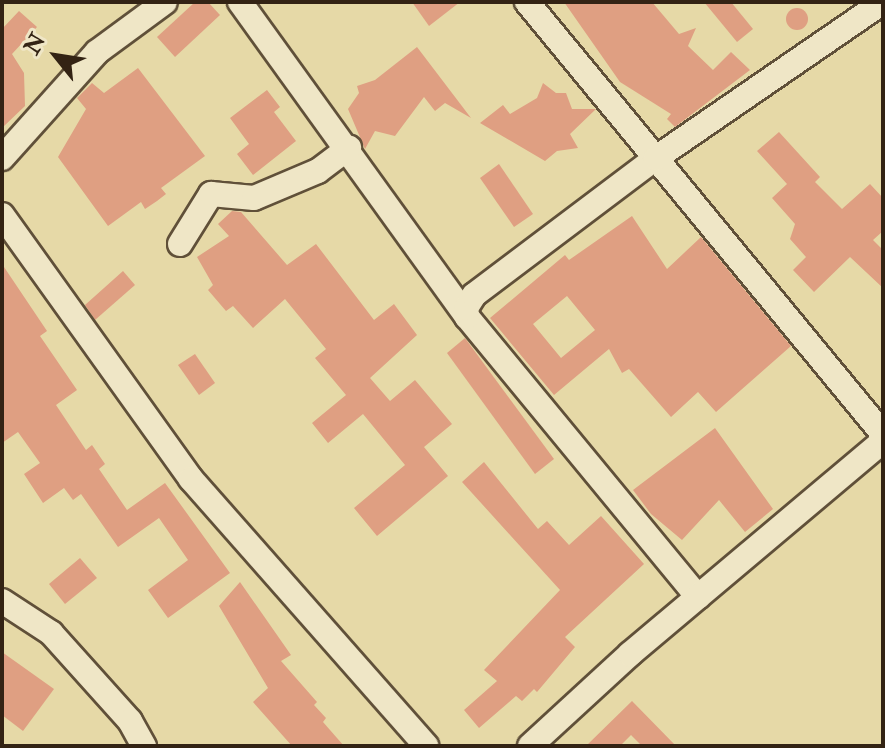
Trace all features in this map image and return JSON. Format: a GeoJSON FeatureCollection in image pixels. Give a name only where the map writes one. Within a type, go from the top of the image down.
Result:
{"type":"FeatureCollection","features":[{"type":"Feature","properties":{"kind":"street"},"geometry":{"type":"LineString","coordinates":[[2,158],[97,52],[165,2]]}},
{"type":"Feature","properties":{"kind":"street"},"geometry":{"type":"LineString","coordinates":[[240,2],[349,148],[380,201],[467,317],[698,597]]}},
{"type":"Feature","properties":{"kind":"street"},"geometry":{"type":"LineString","coordinates":[[527,2],[883,434]]}},
{"type":"Feature","properties":{"kind":"street"},"geometry":{"type":"LineString","coordinates":[[467,317],[474,295],[656,158],[883,2]]}},
{"type":"Feature","properties":{"kind":"street"},"geometry":{"type":"LineString","coordinates":[[180,244],[211,194],[254,198],[318,171],[349,148]]}},
{"type":"Feature","properties":{"kind":"street"},"geometry":{"type":"LineString","coordinates":[[2,215],[191,479],[426,746]]}},
{"type":"Feature","properties":{"kind":"street"},"geometry":{"type":"LineString","coordinates":[[530,746],[698,597],[883,441]]}},
{"type":"Feature","properties":{"kind":"street"},"geometry":{"type":"LineString","coordinates":[[2,601],[51,633],[130,721],[144,746]]}},
{"type":"Feature","properties":{"kind":"building"},"geometry":{"type":"Polygon","coordinates":[[[195,2],[208,2],[220,15],[175,57],[157,37],[195,2]]]}},
{"type":"Feature","properties":{"kind":"building"},"geometry":{"type":"Polygon","coordinates":[[[412,2],[460,2],[429,26],[412,2]]]}},
{"type":"Feature","properties":{"kind":"building"},"geometry":{"type":"Polygon","coordinates":[[[564,2],[652,2],[679,34],[696,28],[688,46],[713,70],[731,52],[750,70],[675,127],[667,119],[671,114],[620,82],[564,2]]]}},
{"type":"Feature","properties":{"kind":"building"},"geometry":{"type":"Polygon","coordinates":[[[704,2],[731,2],[753,29],[737,42],[704,2]]]}},
{"type":"Feature","properties":{"kind":"building"},"geometry":{"type":"Polygon","coordinates":[[[797,8],[805,11],[808,19],[805,27],[797,30],[789,27],[786,19],[789,11],[797,8]]]}},
{"type":"Feature","properties":{"kind":"building"},"geometry":{"type":"Polygon","coordinates":[[[19,11],[37,27],[12,54],[24,73],[25,106],[2,128],[2,29],[19,11]]]}},
{"type":"Feature","properties":{"kind":"building"},"geometry":{"type":"Polygon","coordinates":[[[417,47],[471,118],[445,103],[435,111],[424,97],[395,136],[375,131],[365,149],[348,109],[359,93],[357,86],[375,80],[417,47]]]}},
{"type":"Feature","properties":{"kind":"building"},"geometry":{"type":"Polygon","coordinates":[[[138,68],[205,156],[161,188],[166,194],[157,201],[145,209],[141,202],[108,226],[58,157],[86,109],[77,98],[92,83],[104,93],[138,68]]]}},
{"type":"Feature","properties":{"kind":"building"},"geometry":{"type":"Polygon","coordinates":[[[543,83],[556,93],[566,93],[572,109],[596,109],[570,134],[578,148],[557,151],[545,161],[480,123],[503,105],[510,114],[537,98],[543,83]]]}},
{"type":"Feature","properties":{"kind":"building"},"geometry":{"type":"Polygon","coordinates":[[[267,90],[280,107],[274,112],[296,141],[253,175],[237,154],[249,144],[230,118],[267,90]]]}},
{"type":"Feature","properties":{"kind":"building"},"geometry":{"type":"Polygon","coordinates":[[[779,132],[820,177],[815,182],[842,209],[870,184],[883,198],[883,231],[873,240],[883,250],[883,288],[850,257],[814,292],[793,270],[806,257],[790,239],[795,224],[772,198],[787,184],[757,151],[779,132]]]}},
{"type":"Feature","properties":{"kind":"building"},"geometry":{"type":"Polygon","coordinates":[[[499,164],[533,214],[514,227],[480,178],[499,164]]]}},
{"type":"Feature","properties":{"kind":"building"},"geometry":{"type":"Polygon","coordinates":[[[232,211],[241,212],[287,265],[316,244],[374,320],[394,304],[417,335],[370,378],[390,401],[415,380],[452,424],[424,447],[448,476],[377,536],[354,508],[405,465],[363,414],[328,443],[312,423],[346,395],[315,358],[326,349],[285,299],[253,328],[233,306],[226,311],[208,290],[213,285],[197,257],[229,236],[218,224],[232,211]]]}},
{"type":"Feature","properties":{"kind":"building"},"geometry":{"type":"Polygon","coordinates":[[[632,216],[667,269],[701,237],[791,346],[716,412],[698,392],[671,417],[629,369],[622,373],[609,349],[554,395],[490,318],[565,255],[569,260],[632,216]],[[567,296],[533,324],[561,358],[595,330],[567,296]]]}},
{"type":"Feature","properties":{"kind":"building"},"geometry":{"type":"Polygon","coordinates":[[[2,264],[47,331],[40,336],[77,390],[56,405],[86,450],[92,445],[105,464],[99,469],[127,510],[165,483],[230,573],[168,618],[148,590],[188,560],[159,518],[118,547],[81,494],[73,500],[64,488],[43,503],[24,474],[40,463],[18,432],[2,443],[2,264]]]}},
{"type":"Feature","properties":{"kind":"building"},"geometry":{"type":"Polygon","coordinates":[[[123,271],[135,285],[95,320],[85,305],[123,271]]]}},
{"type":"Feature","properties":{"kind":"building"},"geometry":{"type":"Polygon","coordinates":[[[465,338],[554,459],[535,474],[447,353],[465,338]]]}},
{"type":"Feature","properties":{"kind":"building"},"geometry":{"type":"Polygon","coordinates":[[[195,354],[215,383],[199,395],[178,365],[195,354]]]}},
{"type":"Feature","properties":{"kind":"building"},"geometry":{"type":"Polygon","coordinates":[[[715,428],[773,509],[745,532],[719,500],[682,540],[651,514],[633,490],[715,428]]]}},
{"type":"Feature","properties":{"kind":"building"},"geometry":{"type":"Polygon","coordinates":[[[484,462],[538,529],[547,521],[569,545],[601,516],[644,564],[565,637],[575,647],[537,692],[534,689],[522,701],[516,696],[479,728],[464,710],[497,681],[484,670],[560,590],[462,482],[484,462]]]}},
{"type":"Feature","properties":{"kind":"building"},"geometry":{"type":"Polygon","coordinates":[[[80,558],[97,578],[65,604],[49,584],[80,558]]]}},
{"type":"Feature","properties":{"kind":"building"},"geometry":{"type":"Polygon","coordinates":[[[240,582],[291,655],[281,661],[317,702],[314,705],[326,718],[323,722],[344,746],[292,746],[253,702],[268,688],[219,606],[240,582]]]}},
{"type":"Feature","properties":{"kind":"building"},"geometry":{"type":"Polygon","coordinates":[[[2,652],[54,689],[23,731],[2,715],[2,652]]]}},
{"type":"Feature","properties":{"kind":"building"},"geometry":{"type":"Polygon","coordinates":[[[632,701],[676,746],[642,746],[631,735],[620,746],[586,746],[632,701]]]}}]}
